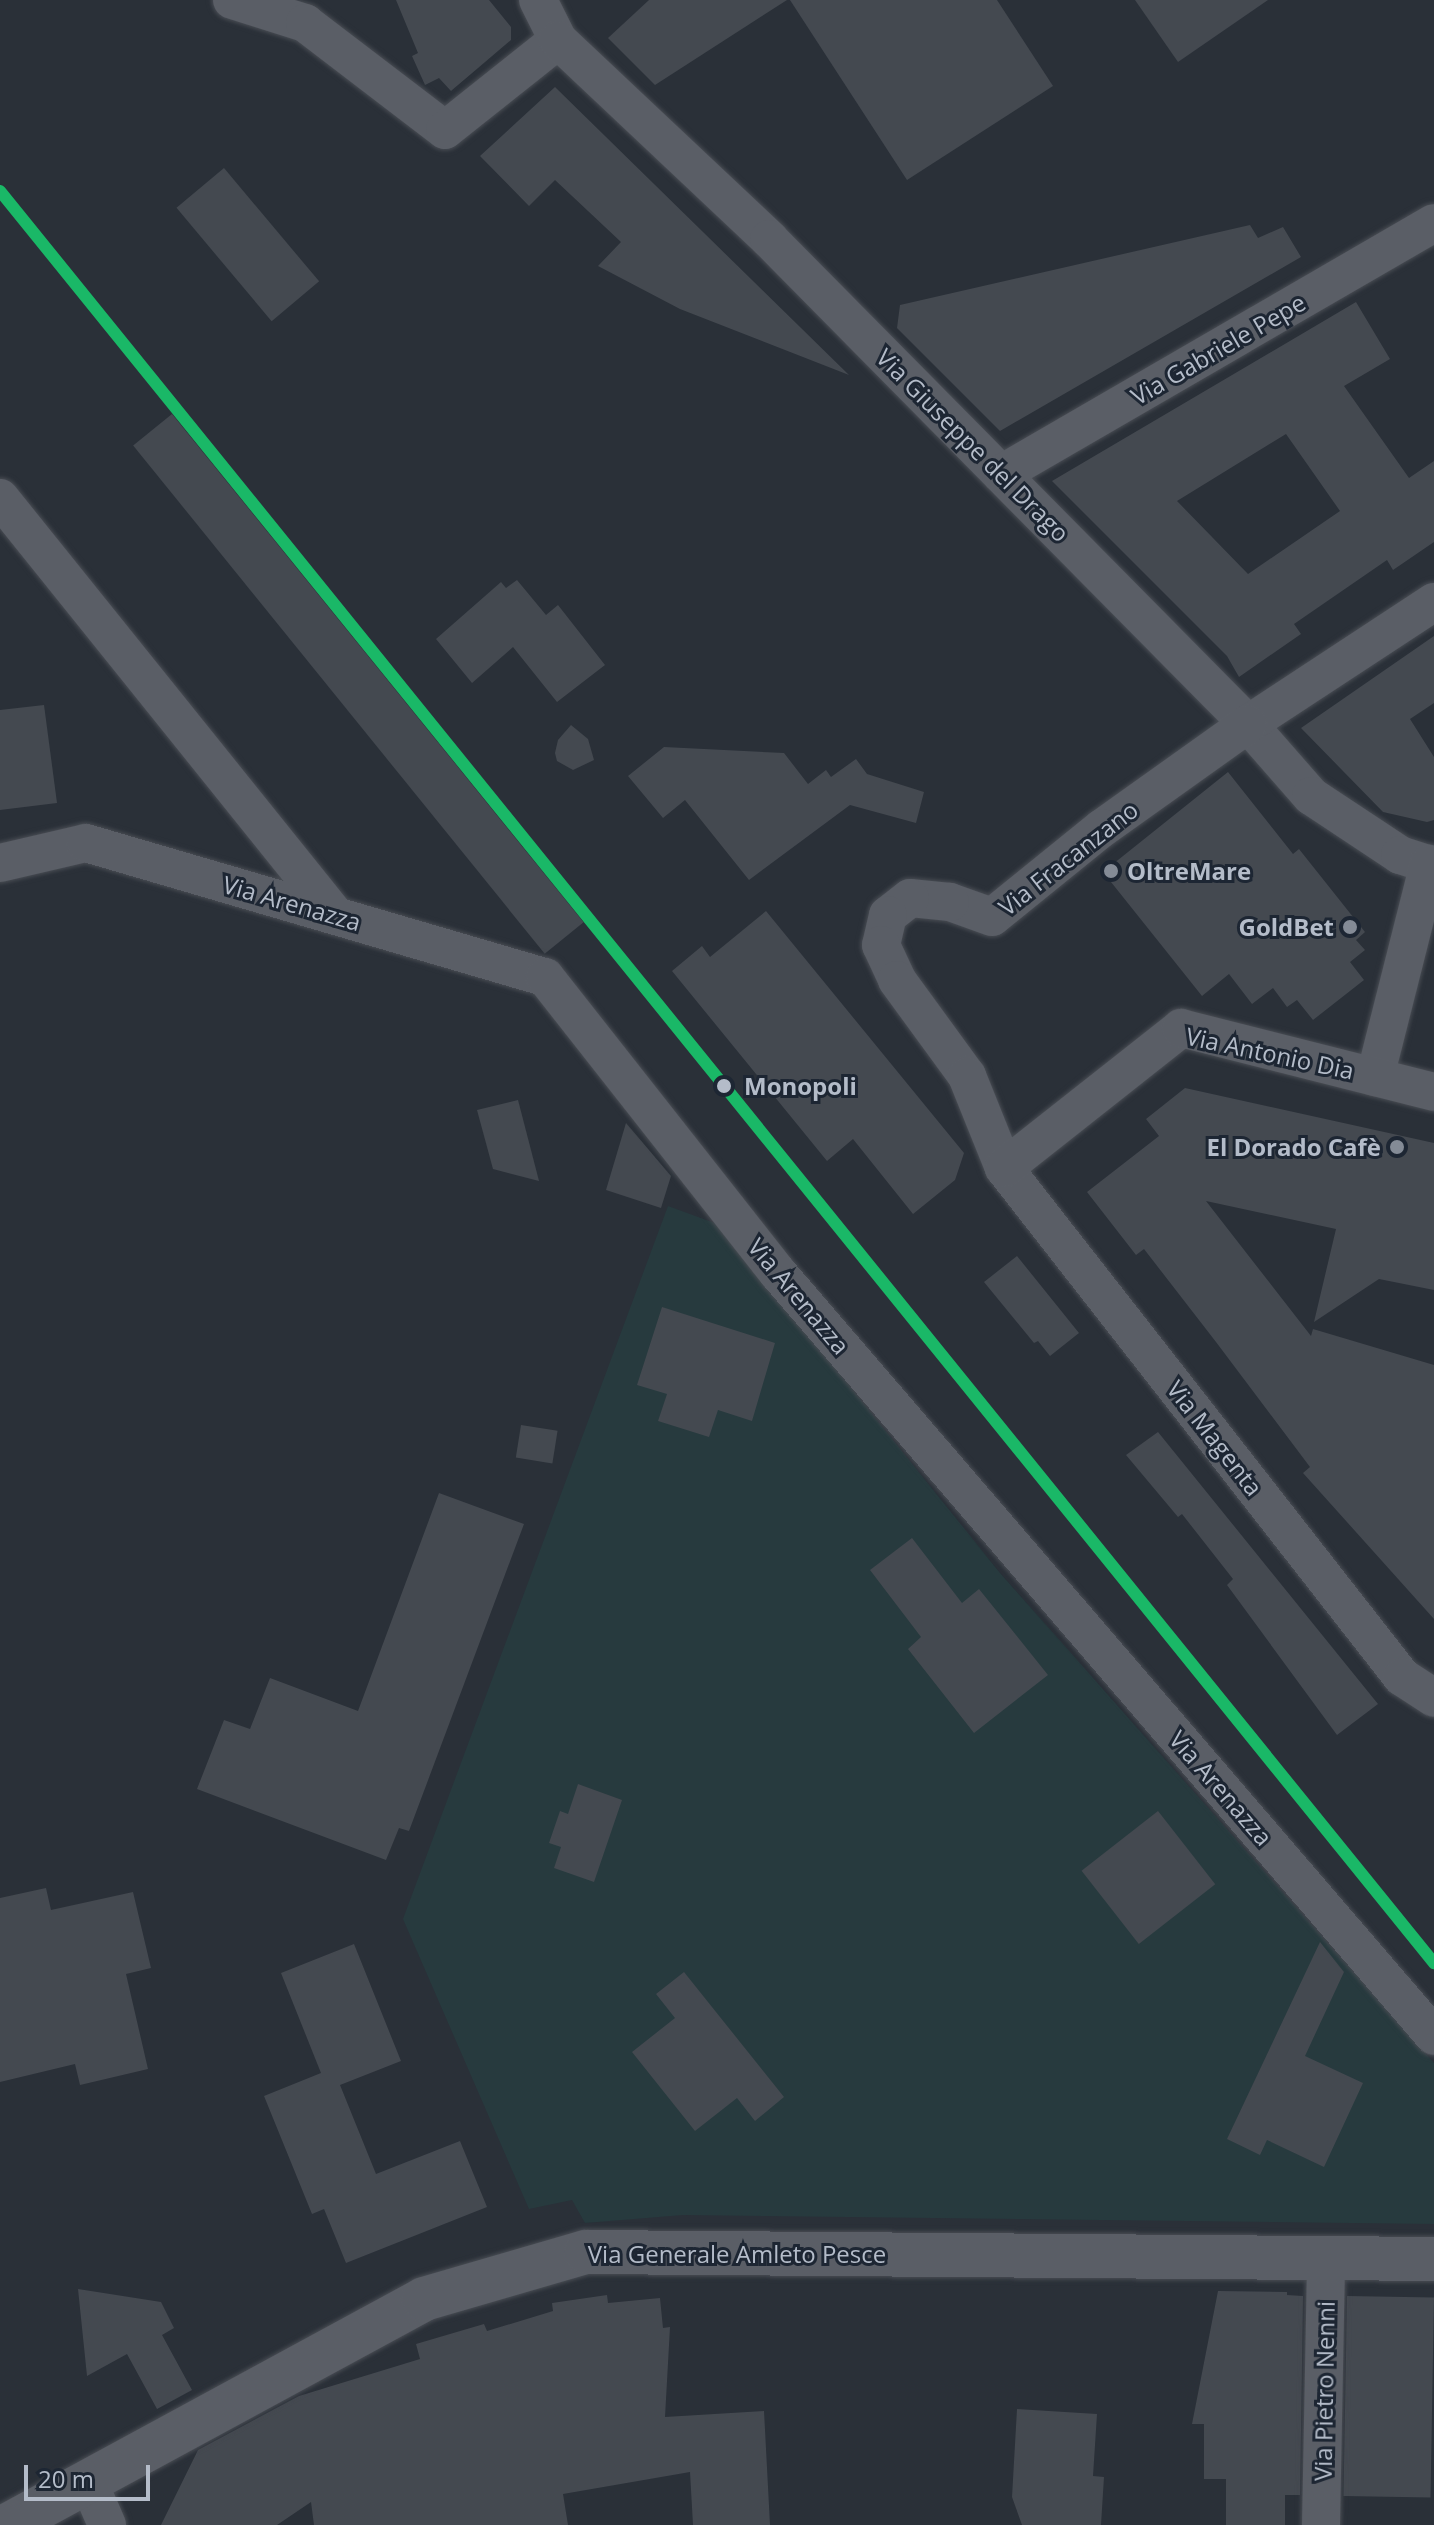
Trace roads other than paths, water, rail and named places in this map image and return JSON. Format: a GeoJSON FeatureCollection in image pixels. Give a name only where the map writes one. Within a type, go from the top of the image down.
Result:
{"type":"FeatureCollection","features":[{"type":"Feature","properties":{"kind":"street"},"geometry":{"type":"LineString","coordinates":[[232,0],[305,23],[445,130],[558,40]]}},
{"type":"Feature","properties":{"kind":"street","name":"Via Giuseppe del Drago"},"geometry":{"type":"LineString","coordinates":[[538,0],[558,40],[769,239],[1248,724],[1311,796],[1400,855],[1431,865],[1375,1077]]}},
{"type":"Feature","properties":{"kind":"street","name":"Via Gabriele Pepe"},"geometry":{"type":"LineString","coordinates":[[1001,474],[1434,223]]}},
{"type":"Feature","properties":{"kind":"street"},"geometry":{"type":"LineString","coordinates":[[0,498],[336,916]]}},
{"type":"Feature","properties":{"kind":"street","name":"Via Fracanzano"},"geometry":{"type":"LineString","coordinates":[[1004,1168],[967,1076],[892,969],[881,945],[888,915],[910,898],[950,902],[992,917],[1102,828],[1248,724],[1434,602]]}},
{"type":"Feature","properties":{"kind":"street","name":"Via Arenazza"},"geometry":{"type":"LineString","coordinates":[[0,863],[86,843],[545,977],[778,1273],[1434,2036]]}},
{"type":"Feature","properties":{"kind":"street","name":"Via Antonio Dia"},"geometry":{"type":"LineString","coordinates":[[1004,1168],[1181,1028],[1434,1092]]}},
{"type":"Feature","properties":{"kind":"street","name":"Via Magenta"},"geometry":{"type":"LineString","coordinates":[[1004,1168],[1402,1677],[1434,1698]]}},
{"type":"Feature","properties":{"kind":"street","name":"Via Generale Amleto Pesce"},"geometry":{"type":"LineString","coordinates":[[8,2525],[424,2299],[586,2252],[1434,2259]]}},
{"type":"Feature","properties":{"kind":"street","name":"Via Pietro Nenni"},"geometry":{"type":"LineString","coordinates":[[1321,2525],[1326,2257]]}},
{"type":"Feature","properties":{"kind":"street"},"geometry":{"type":"LineString","coordinates":[[88,2481],[107,2525]]}},
{"type":"Feature","properties":{"kind":"place","name":"OltreMare"},"geometry":{"type":"Point","coordinates":[1111,871]}},
{"type":"Feature","properties":{"kind":"place","name":"GoldBet"},"geometry":{"type":"Point","coordinates":[1350,927]}},
{"type":"Feature","properties":{"kind":"place","name":"Monopoli"},"geometry":{"type":"Point","coordinates":[724,1086]}},
{"type":"Feature","properties":{"kind":"place","name":"El Dorado Cafè"},"geometry":{"type":"Point","coordinates":[1397,1147]}}]}
